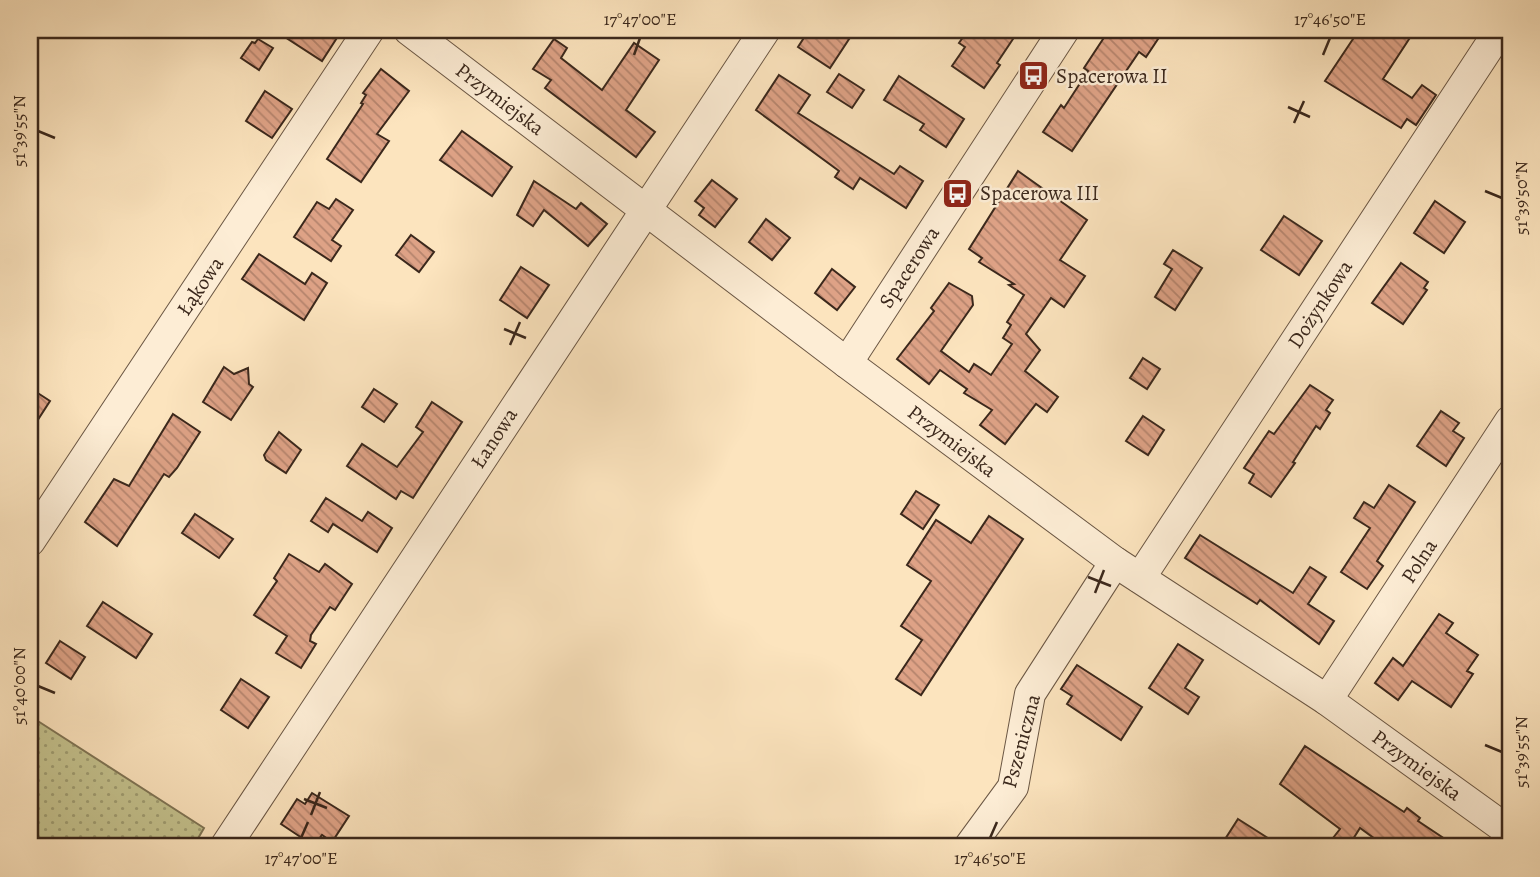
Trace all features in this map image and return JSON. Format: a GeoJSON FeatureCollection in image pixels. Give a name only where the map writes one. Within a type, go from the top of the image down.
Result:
{"type":"FeatureCollection","features":[{"type":"Feature","properties":{"kind":"street","name":"Łąkowa"},"geometry":{"type":"LineString","coordinates":[[30,541],[369,30]]}},
{"type":"Feature","properties":{"kind":"street","name":"Przymiejska"},"geometry":{"type":"LineString","coordinates":[[409,30],[846,363],[1115,562],[1327,700],[1510,832]]}},
{"type":"Feature","properties":{"kind":"street","name":"Łanowa"},"geometry":{"type":"LineString","coordinates":[[225,847],[765,30]]}},
{"type":"Feature","properties":{"kind":"street","name":"Spacerowa"},"geometry":{"type":"LineString","coordinates":[[846,363],[1064,30]]}},
{"type":"Feature","properties":{"kind":"street","name":"Dożynkowa"},"geometry":{"type":"LineString","coordinates":[[1140,578],[1500,30]]}},
{"type":"Feature","properties":{"kind":"street","name":"Polna"},"geometry":{"type":"LineString","coordinates":[[1327,700],[1510,421]]}},
{"type":"Feature","properties":{"kind":"street","name":"Pszeniczna"},"geometry":{"type":"LineString","coordinates":[[969,847],[1013,787],[1030,694],[1115,562]]}},
{"type":"Feature","properties":{"kind":"shaded area"},"geometry":{"type":"Polygon","coordinates":[[[30,716],[204,828],[193,847],[30,847],[30,716]]]}},
{"type":"Feature","properties":{"kind":"building"},"geometry":{"type":"Polygon","coordinates":[[[274,30],[342,30],[322,61],[274,30]]]}},
{"type":"Feature","properties":{"kind":"building"},"geometry":{"type":"Polygon","coordinates":[[[809,30],[855,30],[830,68],[798,47],[809,30]]]}},
{"type":"Feature","properties":{"kind":"building"},"geometry":{"type":"Polygon","coordinates":[[[968,30],[1019,30],[984,88],[952,66],[965,47],[959,43],[968,30]]]}},
{"type":"Feature","properties":{"kind":"building"},"geometry":{"type":"Polygon","coordinates":[[[1109,30],[1164,30],[1146,57],[1139,52],[1072,151],[1043,132],[1061,105],[1064,108],[1088,71],[1084,68],[1109,30]]]}},
{"type":"Feature","properties":{"kind":"building"},"geometry":{"type":"Polygon","coordinates":[[[1359,30],[1415,30],[1383,79],[1412,98],[1422,85],[1436,95],[1416,125],[1407,119],[1401,128],[1325,81],[1359,30]]]}},
{"type":"Feature","properties":{"kind":"building"},"geometry":{"type":"Polygon","coordinates":[[[258,39],[273,48],[259,70],[241,58],[252,42],[255,43],[258,39]]]}},
{"type":"Feature","properties":{"kind":"building"},"geometry":{"type":"Polygon","coordinates":[[[554,39],[567,48],[561,58],[602,90],[634,43],[659,60],[626,110],[655,132],[636,157],[545,88],[551,80],[533,69],[554,39]]]}},
{"type":"Feature","properties":{"kind":"building"},"geometry":{"type":"Polygon","coordinates":[[[381,69],[409,91],[377,134],[389,141],[361,182],[327,159],[363,104],[361,103],[366,95],[363,93],[381,69]]]}},
{"type":"Feature","properties":{"kind":"building"},"geometry":{"type":"Polygon","coordinates":[[[839,74],[864,90],[852,108],[827,92],[839,74]]]}},
{"type":"Feature","properties":{"kind":"building"},"geometry":{"type":"Polygon","coordinates":[[[779,75],[810,95],[798,113],[894,174],[900,166],[923,181],[906,208],[860,178],[853,189],[835,177],[839,171],[756,110],[779,75]]]}},
{"type":"Feature","properties":{"kind":"building"},"geometry":{"type":"Polygon","coordinates":[[[899,76],[964,119],[946,147],[920,130],[924,124],[884,100],[899,76]]]}},
{"type":"Feature","properties":{"kind":"building"},"geometry":{"type":"Polygon","coordinates":[[[265,91],[292,109],[272,138],[246,121],[265,91]]]}},
{"type":"Feature","properties":{"kind":"building"},"geometry":{"type":"Polygon","coordinates":[[[462,131],[512,167],[492,196],[440,160],[462,131]]]}},
{"type":"Feature","properties":{"kind":"building"},"geometry":{"type":"Polygon","coordinates":[[[1018,171],[1087,220],[1060,260],[1085,276],[1064,307],[1051,298],[1026,334],[1040,350],[1025,371],[1058,397],[1047,412],[1036,404],[1005,444],[980,425],[992,410],[964,393],[967,389],[940,370],[929,384],[897,359],[934,311],[931,308],[949,283],[972,296],[973,305],[941,351],[969,372],[974,364],[991,375],[1012,344],[1003,338],[1011,325],[1007,322],[1024,295],[1009,285],[1014,284],[979,262],[982,258],[969,249],[1018,171]]]}},
{"type":"Feature","properties":{"kind":"building"},"geometry":{"type":"Polygon","coordinates":[[[712,180],[737,199],[715,227],[699,215],[704,208],[695,201],[712,180]]]}},
{"type":"Feature","properties":{"kind":"building"},"geometry":{"type":"Polygon","coordinates":[[[534,181],[576,209],[581,203],[607,224],[588,246],[544,210],[533,226],[517,215],[534,181]]]}},
{"type":"Feature","properties":{"kind":"building"},"geometry":{"type":"Polygon","coordinates":[[[336,199],[353,210],[332,240],[341,246],[331,261],[294,237],[317,202],[329,209],[336,199]]]}},
{"type":"Feature","properties":{"kind":"building"},"geometry":{"type":"Polygon","coordinates":[[[1435,201],[1465,222],[1444,253],[1414,233],[1435,201]]]}},
{"type":"Feature","properties":{"kind":"building"},"geometry":{"type":"Polygon","coordinates":[[[1284,216],[1322,241],[1299,275],[1261,250],[1284,216]]]}},
{"type":"Feature","properties":{"kind":"building"},"geometry":{"type":"Polygon","coordinates":[[[766,219],[790,238],[772,260],[749,242],[766,219]]]}},
{"type":"Feature","properties":{"kind":"building"},"geometry":{"type":"Polygon","coordinates":[[[411,235],[434,252],[419,272],[396,255],[411,235]]]}},
{"type":"Feature","properties":{"kind":"building"},"geometry":{"type":"Polygon","coordinates":[[[1173,250],[1202,268],[1175,310],[1155,297],[1172,269],[1164,264],[1173,250]]]}},
{"type":"Feature","properties":{"kind":"building"},"geometry":{"type":"Polygon","coordinates":[[[259,254],[305,284],[312,273],[327,283],[304,320],[242,279],[259,254]]]}},
{"type":"Feature","properties":{"kind":"building"},"geometry":{"type":"Polygon","coordinates":[[[1401,263],[1428,282],[1424,288],[1427,290],[1403,324],[1372,303],[1401,263]]]}},
{"type":"Feature","properties":{"kind":"building"},"geometry":{"type":"Polygon","coordinates":[[[521,267],[549,285],[527,318],[500,300],[521,267]]]}},
{"type":"Feature","properties":{"kind":"building"},"geometry":{"type":"Polygon","coordinates":[[[832,269],[855,287],[837,310],[815,293],[832,269]]]}},
{"type":"Feature","properties":{"kind":"building"},"geometry":{"type":"Polygon","coordinates":[[[1143,358],[1160,369],[1147,389],[1130,378],[1143,358]]]}},
{"type":"Feature","properties":{"kind":"building"},"geometry":{"type":"Polygon","coordinates":[[[224,367],[234,374],[248,368],[249,384],[253,387],[231,420],[203,402],[224,367]]]}},
{"type":"Feature","properties":{"kind":"building"},"geometry":{"type":"Polygon","coordinates":[[[1310,385],[1333,400],[1326,410],[1330,413],[1320,429],[1316,426],[1271,497],[1249,483],[1254,474],[1244,468],[1269,431],[1274,434],[1310,385]]]}},
{"type":"Feature","properties":{"kind":"building"},"geometry":{"type":"Polygon","coordinates":[[[30,388],[50,401],[30,432],[30,388]]]}},
{"type":"Feature","properties":{"kind":"building"},"geometry":{"type":"Polygon","coordinates":[[[374,389],[397,404],[384,422],[362,407],[374,389]]]}},
{"type":"Feature","properties":{"kind":"building"},"geometry":{"type":"Polygon","coordinates":[[[432,402],[462,422],[413,498],[401,491],[396,499],[347,466],[362,444],[397,467],[423,432],[416,427],[432,402]]]}},
{"type":"Feature","properties":{"kind":"building"},"geometry":{"type":"Polygon","coordinates":[[[1441,411],[1459,423],[1453,431],[1464,438],[1446,466],[1417,446],[1441,411]]]}},
{"type":"Feature","properties":{"kind":"building"},"geometry":{"type":"Polygon","coordinates":[[[173,414],[200,432],[177,468],[169,477],[164,474],[117,546],[85,522],[114,479],[129,486],[173,414]]]}},
{"type":"Feature","properties":{"kind":"building"},"geometry":{"type":"Polygon","coordinates":[[[1143,416],[1164,430],[1148,455],[1126,441],[1143,416]]]}},
{"type":"Feature","properties":{"kind":"building"},"geometry":{"type":"Polygon","coordinates":[[[279,432],[301,450],[286,473],[266,460],[264,455],[279,432]]]}},
{"type":"Feature","properties":{"kind":"building"},"geometry":{"type":"Polygon","coordinates":[[[1389,485],[1415,502],[1377,561],[1383,566],[1367,589],[1341,572],[1370,528],[1354,518],[1364,502],[1374,508],[1389,485]]]}},
{"type":"Feature","properties":{"kind":"building"},"geometry":{"type":"Polygon","coordinates":[[[916,491],[939,505],[923,529],[901,514],[916,491]]]}},
{"type":"Feature","properties":{"kind":"building"},"geometry":{"type":"Polygon","coordinates":[[[326,498],[362,521],[368,512],[392,528],[377,552],[333,524],[328,532],[311,521],[326,498]]]}},
{"type":"Feature","properties":{"kind":"building"},"geometry":{"type":"Polygon","coordinates":[[[195,514],[233,539],[219,558],[182,533],[195,514]]]}},
{"type":"Feature","properties":{"kind":"building"},"geometry":{"type":"Polygon","coordinates":[[[989,516],[1023,539],[921,695],[896,679],[922,640],[901,626],[931,581],[907,565],[936,520],[971,543],[989,516]]]}},
{"type":"Feature","properties":{"kind":"building"},"geometry":{"type":"Polygon","coordinates":[[[1200,535],[1293,593],[1310,567],[1326,577],[1308,604],[1334,621],[1319,644],[1260,600],[1257,604],[1185,558],[1200,535]]]}},
{"type":"Feature","properties":{"kind":"building"},"geometry":{"type":"Polygon","coordinates":[[[289,554],[319,572],[325,564],[352,584],[335,610],[330,607],[311,635],[310,641],[316,644],[301,668],[276,653],[287,636],[254,615],[277,581],[274,578],[289,554]]]}},
{"type":"Feature","properties":{"kind":"building"},"geometry":{"type":"Polygon","coordinates":[[[103,602],[152,634],[136,658],[87,626],[103,602]]]}},
{"type":"Feature","properties":{"kind":"building"},"geometry":{"type":"Polygon","coordinates":[[[1439,614],[1453,623],[1446,633],[1478,655],[1467,671],[1473,674],[1451,707],[1412,681],[1398,700],[1375,683],[1393,658],[1403,666],[1439,614]]]}},
{"type":"Feature","properties":{"kind":"building"},"geometry":{"type":"Polygon","coordinates":[[[60,641],[85,657],[71,679],[46,663],[60,641]]]}},
{"type":"Feature","properties":{"kind":"building"},"geometry":{"type":"Polygon","coordinates":[[[1178,644],[1203,660],[1185,688],[1199,697],[1188,714],[1149,688],[1178,644]]]}},
{"type":"Feature","properties":{"kind":"building"},"geometry":{"type":"Polygon","coordinates":[[[1077,665],[1142,707],[1121,740],[1067,704],[1072,696],[1061,689],[1077,665]]]}},
{"type":"Feature","properties":{"kind":"building"},"geometry":{"type":"Polygon","coordinates":[[[241,679],[269,697],[248,728],[221,710],[241,679]]]}},
{"type":"Feature","properties":{"kind":"building"},"geometry":{"type":"Polygon","coordinates":[[[1305,746],[1404,812],[1407,808],[1420,818],[1418,821],[1457,847],[1386,847],[1360,828],[1348,847],[1326,847],[1340,829],[1280,784],[1305,746]]]}},
{"type":"Feature","properties":{"kind":"building"},"geometry":{"type":"Polygon","coordinates":[[[312,793],[349,816],[332,842],[322,835],[314,846],[281,824],[297,799],[305,804],[312,793]]]}},
{"type":"Feature","properties":{"kind":"building"},"geometry":{"type":"Polygon","coordinates":[[[1238,819],[1282,847],[1220,847],[1238,819]]]}},
{"type":"Feature","properties":{"kind":"place","name":"Spacerowa II"},"geometry":{"type":"Point","coordinates":[1033,76]}},
{"type":"Feature","properties":{"kind":"place","name":"Spacerowa III"},"geometry":{"type":"Point","coordinates":[957,193]}}]}
